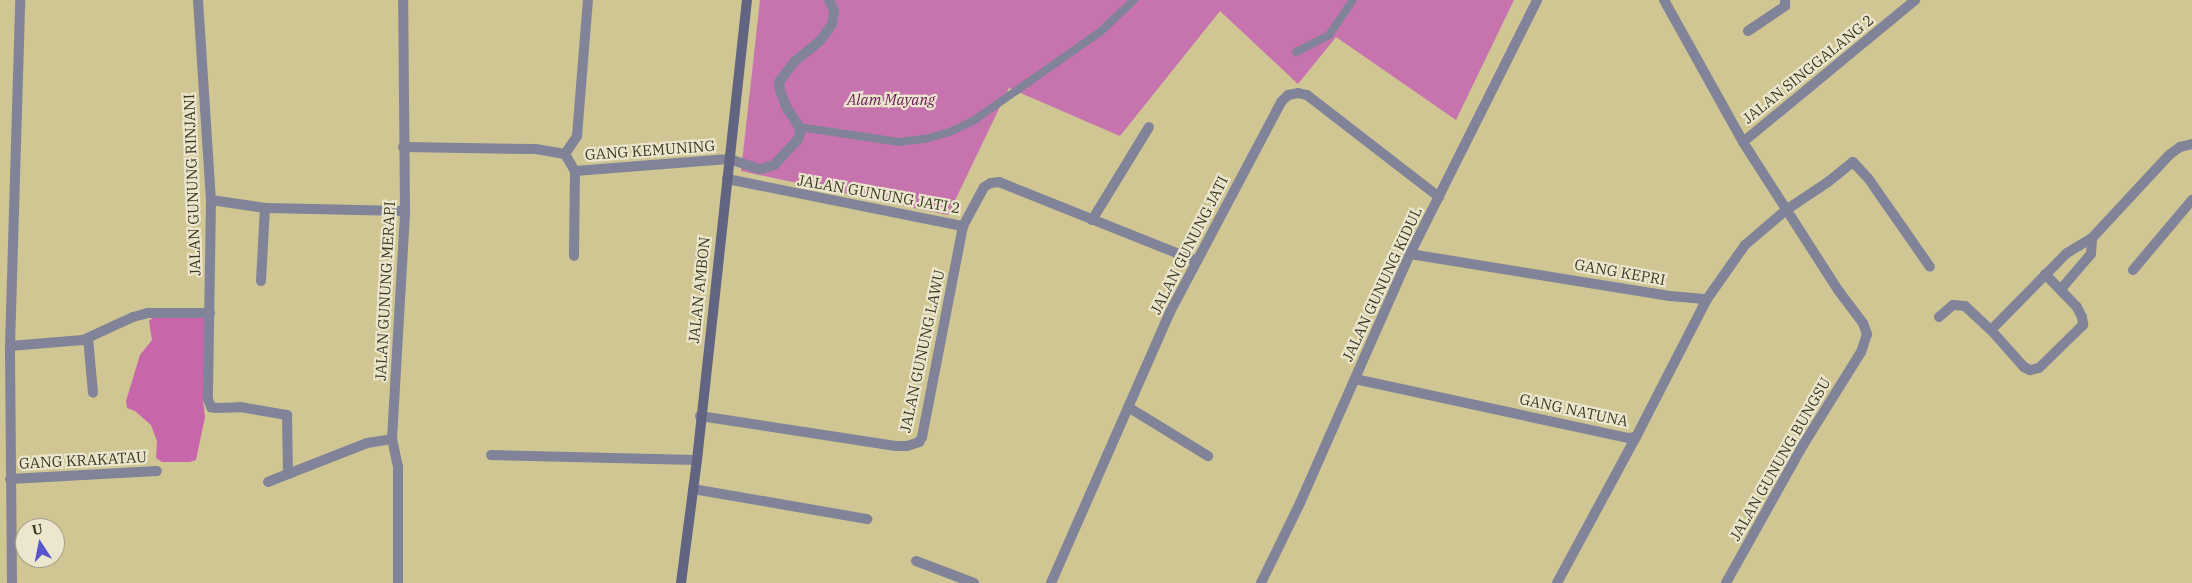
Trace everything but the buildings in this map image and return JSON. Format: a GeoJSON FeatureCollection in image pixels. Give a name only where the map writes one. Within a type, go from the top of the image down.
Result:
{"type":"FeatureCollection","features":[{"type":"Feature","properties":{"kind":"street"},"geometry":{"type":"LineString","coordinates":[[12,583],[10,346],[20,0]]}},
{"type":"Feature","properties":{"kind":"street","name":"JALAN GUNUNG RINJANI"},"geometry":{"type":"LineString","coordinates":[[198,0],[211,200],[208,399],[212,406],[216,408],[240,407],[288,415],[288,474]]}},
{"type":"Feature","properties":{"kind":"street","name":"JALAN GUNUNG MERAPI"},"geometry":{"type":"LineString","coordinates":[[398,583],[398,467],[392,439],[405,211],[403,0]]}},
{"type":"Feature","properties":{"kind":"street"},"geometry":{"type":"LineString","coordinates":[[565,154],[577,136],[588,0]]}},
{"type":"Feature","properties":{"kind":"street","name":"JALAN AMBON"},"geometry":{"type":"LineString","coordinates":[[681,583],[697,460],[700,416],[726,180],[748,0]]}},
{"type":"Feature","properties":{"kind":"street"},"geometry":{"type":"LineString","coordinates":[[729,159],[760,169],[767,168],[786,153],[798,139],[800,134],[799,127],[786,106],[780,90],[780,82],[794,62],[820,41],[832,24],[834,11],[829,0]]}},
{"type":"Feature","properties":{"kind":"street","name":"JALAN GUNUNG KIDUL"},"geometry":{"type":"LineString","coordinates":[[1261,583],[1300,503],[1410,254],[1537,0]]}},
{"type":"Feature","properties":{"kind":"street"},"geometry":{"type":"LineString","coordinates":[[1664,0],[1742,142],[1786,210]]}},
{"type":"Feature","properties":{"kind":"street"},"geometry":{"type":"LineString","coordinates":[[1748,31],[1785,6],[1785,0]]}},
{"type":"Feature","properties":{"kind":"street","name":"JALAN SINGGALANG 2"},"geometry":{"type":"LineString","coordinates":[[1742,142],[1915,0]]}},
{"type":"Feature","properties":{"kind":"street","name":"JALAN GUNUNG JATI"},"geometry":{"type":"LineString","coordinates":[[1051,583],[1170,312],[1281,102],[1288,95],[1298,93],[1308,95],[1439,197]]}},
{"type":"Feature","properties":{"kind":"street"},"geometry":{"type":"LineString","coordinates":[[1092,220],[1149,127]]}},
{"type":"Feature","properties":{"kind":"street"},"geometry":{"type":"LineString","coordinates":[[1991,330],[2067,253],[2092,238],[2169,155],[2180,147],[2192,144]]}},
{"type":"Feature","properties":{"kind":"street","name":"GANG KEMUNING"},"geometry":{"type":"LineString","coordinates":[[403,147],[536,149],[565,154],[575,171],[729,159]]}},
{"type":"Feature","properties":{"kind":"street"},"geometry":{"type":"LineString","coordinates":[[1708,299],[1745,245],[1786,210],[1828,182],[1853,162],[1868,178],[1930,266]]}},
{"type":"Feature","properties":{"kind":"street"},"geometry":{"type":"LineString","coordinates":[[574,256],[575,171]]}},
{"type":"Feature","properties":{"kind":"street","name":"JALAN GUNUNG JATI 2"},"geometry":{"type":"LineString","coordinates":[[726,180],[963,226],[984,187],[991,183],[999,182],[1197,261]]}},
{"type":"Feature","properties":{"kind":"street"},"geometry":{"type":"LineString","coordinates":[[211,200],[265,208],[405,211]]}},
{"type":"Feature","properties":{"kind":"street"},"geometry":{"type":"LineString","coordinates":[[2133,270],[2192,200]]}},
{"type":"Feature","properties":{"kind":"street"},"geometry":{"type":"LineString","coordinates":[[261,281],[265,208]]}},
{"type":"Feature","properties":{"kind":"street","name":"JALAN GUNUNG BUNGSU"},"geometry":{"type":"LineString","coordinates":[[1726,583],[1803,445],[1866,341],[1866,329],[1786,210]]}},
{"type":"Feature","properties":{"kind":"street","name":"JALAN GUNUNG LAWU"},"geometry":{"type":"LineString","coordinates":[[700,416],[896,446],[907,446],[919,442],[922,437],[963,226]]}},
{"type":"Feature","properties":{"kind":"street"},"geometry":{"type":"LineString","coordinates":[[2061,290],[2091,254],[2092,238]]}},
{"type":"Feature","properties":{"kind":"street","name":"GANG KEPRI"},"geometry":{"type":"LineString","coordinates":[[1410,254],[1670,296],[1708,299]]}},
{"type":"Feature","properties":{"kind":"street"},"geometry":{"type":"LineString","coordinates":[[1939,316],[1952,304],[1960,304],[1991,330],[2024,367],[2030,370],[2039,368],[2083,325],[2082,317],[2077,308],[2045,274]]}},
{"type":"Feature","properties":{"kind":"street","name":"GANG NATUNA"},"geometry":{"type":"LineString","coordinates":[[1355,378],[1629,438],[1636,437],[1708,299]]}},
{"type":"Feature","properties":{"kind":"street"},"geometry":{"type":"LineString","coordinates":[[10,346],[88,338],[133,317],[148,313],[210,313]]}},
{"type":"Feature","properties":{"kind":"street"},"geometry":{"type":"LineString","coordinates":[[88,338],[93,393]]}},
{"type":"Feature","properties":{"kind":"street"},"geometry":{"type":"LineString","coordinates":[[1128,407],[1208,456]]}},
{"type":"Feature","properties":{"kind":"street"},"geometry":{"type":"LineString","coordinates":[[1557,583],[1636,437]]}},
{"type":"Feature","properties":{"kind":"street"},"geometry":{"type":"LineString","coordinates":[[268,482],[367,443],[392,439]]}},
{"type":"Feature","properties":{"kind":"street"},"geometry":{"type":"LineString","coordinates":[[491,454],[697,460]]}},
{"type":"Feature","properties":{"kind":"street","name":"GANG KRAKATAU"},"geometry":{"type":"LineString","coordinates":[[10,479],[157,470]]}},
{"type":"Feature","properties":{"kind":"street"},"geometry":{"type":"LineString","coordinates":[[693,489],[867,519]]}},
{"type":"Feature","properties":{"kind":"street"},"geometry":{"type":"LineString","coordinates":[[916,561],[974,583]]}},
{"type":"Feature","properties":{"kind":"lane"},"geometry":{"type":"LineString","coordinates":[[799,127],[899,142],[924,139],[950,132],[973,120],[1094,37],[1134,0]]}},
{"type":"Feature","properties":{"kind":"lane"},"geometry":{"type":"LineString","coordinates":[[1296,52],[1329,35],[1353,0]]}},
{"type":"Feature","properties":{"kind":"green space","name":"Alam Mayang"},"geometry":{"type":"Polygon","coordinates":[[[760,0],[1514,0],[1456,120],[1336,37],[1298,84],[1220,11],[1120,136],[1009,88],[948,215],[741,171],[760,0]]]}},
{"type":"Feature","properties":{"kind":"shaded area"},"geometry":{"type":"Polygon","coordinates":[[[154,317],[204,317],[206,320],[203,399],[205,417],[196,460],[190,462],[162,462],[156,458],[157,441],[151,425],[135,411],[127,408],[126,401],[140,355],[152,340],[149,321],[154,317]]]}}]}
